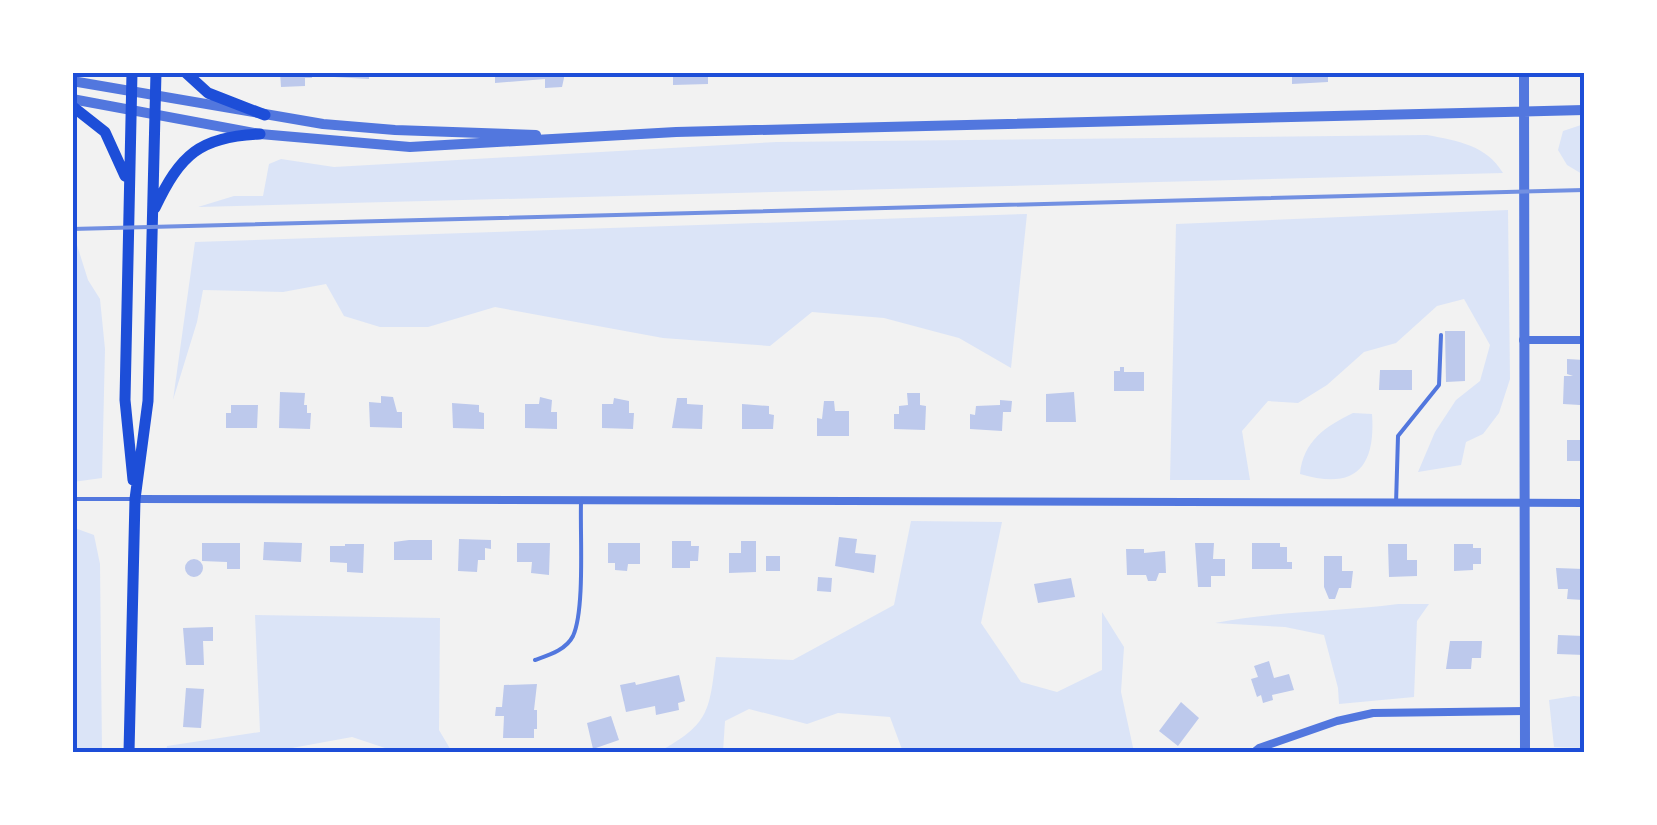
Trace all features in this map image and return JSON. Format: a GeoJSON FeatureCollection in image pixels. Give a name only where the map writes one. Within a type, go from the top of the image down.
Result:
{"type":"FeatureCollection","features":[{"type":"Feature","properties":{"kind":"main road"},"geometry":{"type":"LineString","coordinates":[[132,72],[125,400],[135,499]]}},
{"type":"Feature","properties":{"kind":"main road"},"geometry":{"type":"LineString","coordinates":[[129,752],[135,499],[148,400],[156,72]]}},
{"type":"Feature","properties":{"kind":"main road"},"geometry":{"type":"LineString","coordinates":[[186,72],[208,92],[265,116]]}},
{"type":"Feature","properties":{"kind":"main road"},"geometry":{"type":"LineString","coordinates":[[72,102],[105,132],[120,159],[128,186]]}},
{"type":"Feature","properties":{"kind":"main road"},"geometry":{"type":"LineString","coordinates":[[153,212],[175,170],[194,151],[230,135],[260,134]]}},
{"type":"Feature","properties":{"kind":"street"},"geometry":{"type":"LineString","coordinates":[[1524,72],[1524,752]]}},
{"type":"Feature","properties":{"kind":"street"},"geometry":{"type":"LineString","coordinates":[[72,80],[265,116],[395,130],[567,136],[1584,110]]}},
{"type":"Feature","properties":{"kind":"street"},"geometry":{"type":"LineString","coordinates":[[72,102],[260,134],[410,147],[491,145],[567,136]]}},
{"type":"Feature","properties":{"kind":"street"},"geometry":{"type":"LineString","coordinates":[[1523,340],[1584,340]]}},
{"type":"Feature","properties":{"kind":"street"},"geometry":{"type":"LineString","coordinates":[[135,499],[1584,503]]}},
{"type":"Feature","properties":{"kind":"street"},"geometry":{"type":"LineString","coordinates":[[1254,752],[1337,721],[1373,713],[1525,712]]}},
{"type":"Feature","properties":{"kind":"lane"},"geometry":{"type":"LineString","coordinates":[[1396,504],[1398,436],[1439,385],[1442,335]]}},
{"type":"Feature","properties":{"kind":"lane"},"geometry":{"type":"LineString","coordinates":[[535,660],[562,649],[572,638],[578,618],[581,498]]}},
{"type":"Feature","properties":{"kind":"lane"},"geometry":{"type":"LineString","coordinates":[[72,499],[135,499]]}},
{"type":"Feature","properties":{"kind":"shaded area"},"geometry":{"type":"Polygon","coordinates":[[[1584,124],[1582,174],[1567,165],[1558,150],[1563,131],[1584,124]]]}},
{"type":"Feature","properties":{"kind":"shaded area"},"geometry":{"type":"Polygon","coordinates":[[[1427,135],[1480,150],[1503,173],[198,207],[234,196],[263,196],[269,164],[281,159],[334,167],[777,142],[1427,135]]]}},
{"type":"Feature","properties":{"kind":"shaded area"},"geometry":{"type":"Polygon","coordinates":[[[1508,210],[1510,379],[1499,413],[1483,434],[1466,442],[1461,465],[1418,472],[1435,432],[1456,400],[1480,381],[1490,345],[1464,299],[1437,306],[1396,343],[1364,352],[1327,385],[1298,403],[1268,401],[1242,431],[1250,480],[1170,480],[1176,224],[1508,210]]]}},
{"type":"Feature","properties":{"kind":"shaded area"},"geometry":{"type":"Polygon","coordinates":[[[1027,214],[1011,368],[959,338],[884,318],[812,312],[770,346],[663,338],[495,307],[428,327],[380,327],[344,316],[326,284],[283,292],[203,290],[173,400],[195,242],[1027,214]]]}},
{"type":"Feature","properties":{"kind":"shaded area"},"geometry":{"type":"Polygon","coordinates":[[[73,245],[77,245],[88,280],[100,299],[105,349],[102,478],[73,482],[73,245]]]}},
{"type":"Feature","properties":{"kind":"shaded area"},"geometry":{"type":"Polygon","coordinates":[[[1353,413],[1372,414],[1370,449],[1365,462],[1347,477],[1300,474],[1311,444],[1334,423],[1353,413]]]}},
{"type":"Feature","properties":{"kind":"shaded area"},"geometry":{"type":"Polygon","coordinates":[[[911,521],[1002,522],[981,623],[1021,682],[1057,692],[1102,670],[1102,612],[1124,647],[1121,692],[1134,752],[903,752],[890,717],[838,713],[807,724],[749,709],[725,721],[723,752],[659,752],[688,733],[704,714],[716,657],[793,660],[894,605],[911,521]]]}},
{"type":"Feature","properties":{"kind":"shaded area"},"geometry":{"type":"Polygon","coordinates":[[[72,527],[94,535],[100,564],[102,752],[73,752],[72,527]]]}},
{"type":"Feature","properties":{"kind":"shaded area"},"geometry":{"type":"Polygon","coordinates":[[[1429,604],[1417,621],[1414,697],[1339,704],[1324,635],[1285,627],[1215,623],[1261,616],[1429,604]]]}},
{"type":"Feature","properties":{"kind":"shaded area"},"geometry":{"type":"Polygon","coordinates":[[[255,615],[440,618],[439,730],[452,752],[397,752],[352,737],[280,752],[166,752],[167,746],[260,732],[255,615]]]}},
{"type":"Feature","properties":{"kind":"shaded area"},"geometry":{"type":"Polygon","coordinates":[[[1584,697],[1584,748],[1554,747],[1549,700],[1584,697]]]}},
{"type":"Feature","properties":{"kind":"building"},"geometry":{"type":"Polygon","coordinates":[[[280,72],[312,72],[312,78],[305,78],[305,86],[281,87],[280,72]]]}},
{"type":"Feature","properties":{"kind":"building"},"geometry":{"type":"Polygon","coordinates":[[[334,72],[369,72],[369,79],[334,77],[334,72]]]}},
{"type":"Feature","properties":{"kind":"building"},"geometry":{"type":"Polygon","coordinates":[[[495,72],[564,72],[564,78],[562,87],[545,88],[545,79],[495,83],[495,72]]]}},
{"type":"Feature","properties":{"kind":"building"},"geometry":{"type":"Polygon","coordinates":[[[673,72],[708,72],[708,84],[673,85],[673,72]]]}},
{"type":"Feature","properties":{"kind":"building"},"geometry":{"type":"Polygon","coordinates":[[[1292,72],[1328,72],[1328,82],[1292,84],[1292,72]]]}},
{"type":"Feature","properties":{"kind":"building"},"geometry":{"type":"Polygon","coordinates":[[[1445,331],[1465,331],[1465,381],[1446,382],[1445,331]]]}},
{"type":"Feature","properties":{"kind":"building"},"geometry":{"type":"Polygon","coordinates":[[[1567,359],[1584,360],[1584,395],[1580,395],[1580,405],[1563,404],[1564,376],[1573,376],[1567,374],[1567,359]]]}},
{"type":"Feature","properties":{"kind":"building"},"geometry":{"type":"Polygon","coordinates":[[[1124,367],[1124,372],[1144,372],[1144,391],[1114,391],[1114,371],[1120,371],[1124,367]]]}},
{"type":"Feature","properties":{"kind":"building"},"geometry":{"type":"Polygon","coordinates":[[[1380,370],[1412,370],[1412,390],[1379,390],[1380,370]]]}},
{"type":"Feature","properties":{"kind":"building"},"geometry":{"type":"Polygon","coordinates":[[[280,392],[305,393],[304,405],[307,413],[311,413],[310,429],[279,428],[280,392]]]}},
{"type":"Feature","properties":{"kind":"building"},"geometry":{"type":"Polygon","coordinates":[[[1074,392],[1076,422],[1046,422],[1046,394],[1074,392]]]}},
{"type":"Feature","properties":{"kind":"building"},"geometry":{"type":"Polygon","coordinates":[[[907,393],[920,393],[920,405],[926,406],[925,430],[894,429],[894,414],[899,414],[899,406],[908,405],[907,393]]]}},
{"type":"Feature","properties":{"kind":"building"},"geometry":{"type":"Polygon","coordinates":[[[381,396],[393,397],[397,412],[402,412],[402,428],[370,427],[369,402],[381,403],[381,396]]]}},
{"type":"Feature","properties":{"kind":"building"},"geometry":{"type":"Polygon","coordinates":[[[540,397],[552,400],[551,412],[557,412],[557,429],[525,428],[525,404],[539,404],[540,397]]]}},
{"type":"Feature","properties":{"kind":"building"},"geometry":{"type":"Polygon","coordinates":[[[614,398],[629,401],[629,413],[634,413],[633,429],[602,428],[602,404],[613,404],[614,398]]]}},
{"type":"Feature","properties":{"kind":"building"},"geometry":{"type":"Polygon","coordinates":[[[677,398],[687,398],[687,404],[703,405],[702,429],[672,428],[677,398]]]}},
{"type":"Feature","properties":{"kind":"building"},"geometry":{"type":"Polygon","coordinates":[[[1000,400],[1012,401],[1011,412],[1003,412],[1002,431],[970,429],[970,414],[975,415],[976,406],[1000,405],[1000,400]]]}},
{"type":"Feature","properties":{"kind":"building"},"geometry":{"type":"Polygon","coordinates":[[[824,401],[834,401],[835,411],[849,411],[849,436],[817,436],[817,418],[822,419],[824,401]]]}},
{"type":"Feature","properties":{"kind":"building"},"geometry":{"type":"Polygon","coordinates":[[[452,403],[479,405],[479,412],[484,413],[484,429],[453,428],[452,403]]]}},
{"type":"Feature","properties":{"kind":"building"},"geometry":{"type":"Polygon","coordinates":[[[742,404],[769,406],[769,414],[774,415],[773,429],[742,429],[742,404]]]}},
{"type":"Feature","properties":{"kind":"building"},"geometry":{"type":"Polygon","coordinates":[[[231,405],[258,405],[257,428],[226,428],[226,413],[231,413],[231,405]]]}},
{"type":"Feature","properties":{"kind":"building"},"geometry":{"type":"Polygon","coordinates":[[[1567,440],[1584,440],[1584,461],[1567,461],[1567,440]]]}},
{"type":"Feature","properties":{"kind":"building"},"geometry":{"type":"Polygon","coordinates":[[[839,537],[857,539],[855,553],[876,555],[874,573],[835,566],[839,537]]]}},
{"type":"Feature","properties":{"kind":"building"},"geometry":{"type":"Polygon","coordinates":[[[459,539],[491,540],[491,549],[485,548],[485,560],[478,560],[477,572],[458,571],[459,539]]]}},
{"type":"Feature","properties":{"kind":"building"},"geometry":{"type":"Polygon","coordinates":[[[432,540],[432,560],[394,560],[394,542],[432,540]]]}},
{"type":"Feature","properties":{"kind":"building"},"geometry":{"type":"Polygon","coordinates":[[[672,541],[691,541],[691,546],[699,546],[698,561],[690,561],[690,568],[672,568],[672,541]]]}},
{"type":"Feature","properties":{"kind":"building"},"geometry":{"type":"Polygon","coordinates":[[[741,541],[756,541],[756,572],[729,573],[729,553],[741,553],[741,541]]]}},
{"type":"Feature","properties":{"kind":"building"},"geometry":{"type":"Polygon","coordinates":[[[264,542],[302,543],[301,562],[263,560],[264,542]]]}},
{"type":"Feature","properties":{"kind":"building"},"geometry":{"type":"Polygon","coordinates":[[[202,543],[240,543],[240,569],[227,569],[227,562],[202,561],[202,543]]]}},
{"type":"Feature","properties":{"kind":"building"},"geometry":{"type":"Polygon","coordinates":[[[517,543],[550,543],[549,575],[531,573],[532,562],[517,562],[517,543]]]}},
{"type":"Feature","properties":{"kind":"building"},"geometry":{"type":"Polygon","coordinates":[[[608,543],[640,543],[640,564],[628,564],[627,571],[615,570],[615,563],[608,563],[608,543]]]}},
{"type":"Feature","properties":{"kind":"building"},"geometry":{"type":"Polygon","coordinates":[[[1195,543],[1214,543],[1213,559],[1225,559],[1225,576],[1211,576],[1211,587],[1198,587],[1195,543]]]}},
{"type":"Feature","properties":{"kind":"building"},"geometry":{"type":"Polygon","coordinates":[[[1252,543],[1280,543],[1280,547],[1287,547],[1287,562],[1292,562],[1292,569],[1252,569],[1252,543]]]}},
{"type":"Feature","properties":{"kind":"building"},"geometry":{"type":"Polygon","coordinates":[[[364,544],[363,573],[347,572],[347,563],[330,562],[330,546],[364,544]]]}},
{"type":"Feature","properties":{"kind":"building"},"geometry":{"type":"Polygon","coordinates":[[[1388,544],[1407,544],[1407,560],[1417,560],[1417,576],[1389,577],[1388,544]]]}},
{"type":"Feature","properties":{"kind":"building"},"geometry":{"type":"Polygon","coordinates":[[[1454,544],[1481,548],[1481,564],[1473,564],[1473,570],[1454,571],[1454,544]]]}},
{"type":"Feature","properties":{"kind":"building"},"geometry":{"type":"Polygon","coordinates":[[[1126,549],[1144,549],[1144,553],[1165,551],[1166,573],[1159,573],[1156,581],[1148,581],[1146,575],[1127,575],[1126,549]]]}},
{"type":"Feature","properties":{"kind":"building"},"geometry":{"type":"Polygon","coordinates":[[[766,556],[780,556],[780,571],[766,571],[766,556]]]}},
{"type":"Feature","properties":{"kind":"building"},"geometry":{"type":"Polygon","coordinates":[[[1324,556],[1342,556],[1342,571],[1353,571],[1351,588],[1339,588],[1335,599],[1329,599],[1324,587],[1324,556]]]}},
{"type":"Feature","properties":{"kind":"building"},"geometry":{"type":"Polygon","coordinates":[[[194,559],[201,561],[201,575],[194,577],[187,575],[185,568],[187,561],[194,559]]]}},
{"type":"Feature","properties":{"kind":"building"},"geometry":{"type":"Polygon","coordinates":[[[1556,568],[1584,569],[1583,600],[1567,599],[1568,589],[1558,589],[1556,568]]]}},
{"type":"Feature","properties":{"kind":"building"},"geometry":{"type":"Polygon","coordinates":[[[818,577],[832,578],[831,592],[817,591],[818,577]]]}},
{"type":"Feature","properties":{"kind":"building"},"geometry":{"type":"Polygon","coordinates":[[[1071,578],[1075,597],[1038,603],[1034,584],[1071,578]]]}},
{"type":"Feature","properties":{"kind":"building"},"geometry":{"type":"Polygon","coordinates":[[[213,627],[213,641],[203,641],[204,665],[186,665],[183,628],[213,627]]]}},
{"type":"Feature","properties":{"kind":"building"},"geometry":{"type":"Polygon","coordinates":[[[1558,635],[1584,636],[1584,655],[1557,654],[1558,635]]]}},
{"type":"Feature","properties":{"kind":"building"},"geometry":{"type":"Polygon","coordinates":[[[1450,641],[1482,641],[1481,658],[1472,658],[1471,669],[1446,669],[1450,641]]]}},
{"type":"Feature","properties":{"kind":"building"},"geometry":{"type":"Polygon","coordinates":[[[1269,661],[1274,678],[1289,674],[1294,690],[1272,695],[1273,700],[1263,703],[1251,679],[1258,677],[1254,666],[1269,661]]]}},
{"type":"Feature","properties":{"kind":"building"},"geometry":{"type":"Polygon","coordinates":[[[679,675],[685,701],[678,703],[679,710],[656,715],[655,706],[626,712],[620,685],[679,675]]]}},
{"type":"Feature","properties":{"kind":"building"},"geometry":{"type":"Polygon","coordinates":[[[537,684],[534,738],[503,738],[504,716],[495,716],[496,707],[502,707],[504,685],[537,684]]]}},
{"type":"Feature","properties":{"kind":"building"},"geometry":{"type":"Polygon","coordinates":[[[186,688],[204,689],[201,728],[183,727],[186,688]]]}},
{"type":"Feature","properties":{"kind":"building"},"geometry":{"type":"Polygon","coordinates":[[[1181,702],[1199,718],[1178,746],[1159,731],[1181,702]]]}},
{"type":"Feature","properties":{"kind":"building"},"geometry":{"type":"Polygon","coordinates":[[[611,716],[619,740],[593,749],[587,723],[611,716]]]}},
{"type":"Feature","properties":{"kind":"railway"},"geometry":{"type":"LineString","coordinates":[[72,229],[1584,190]]}}]}
